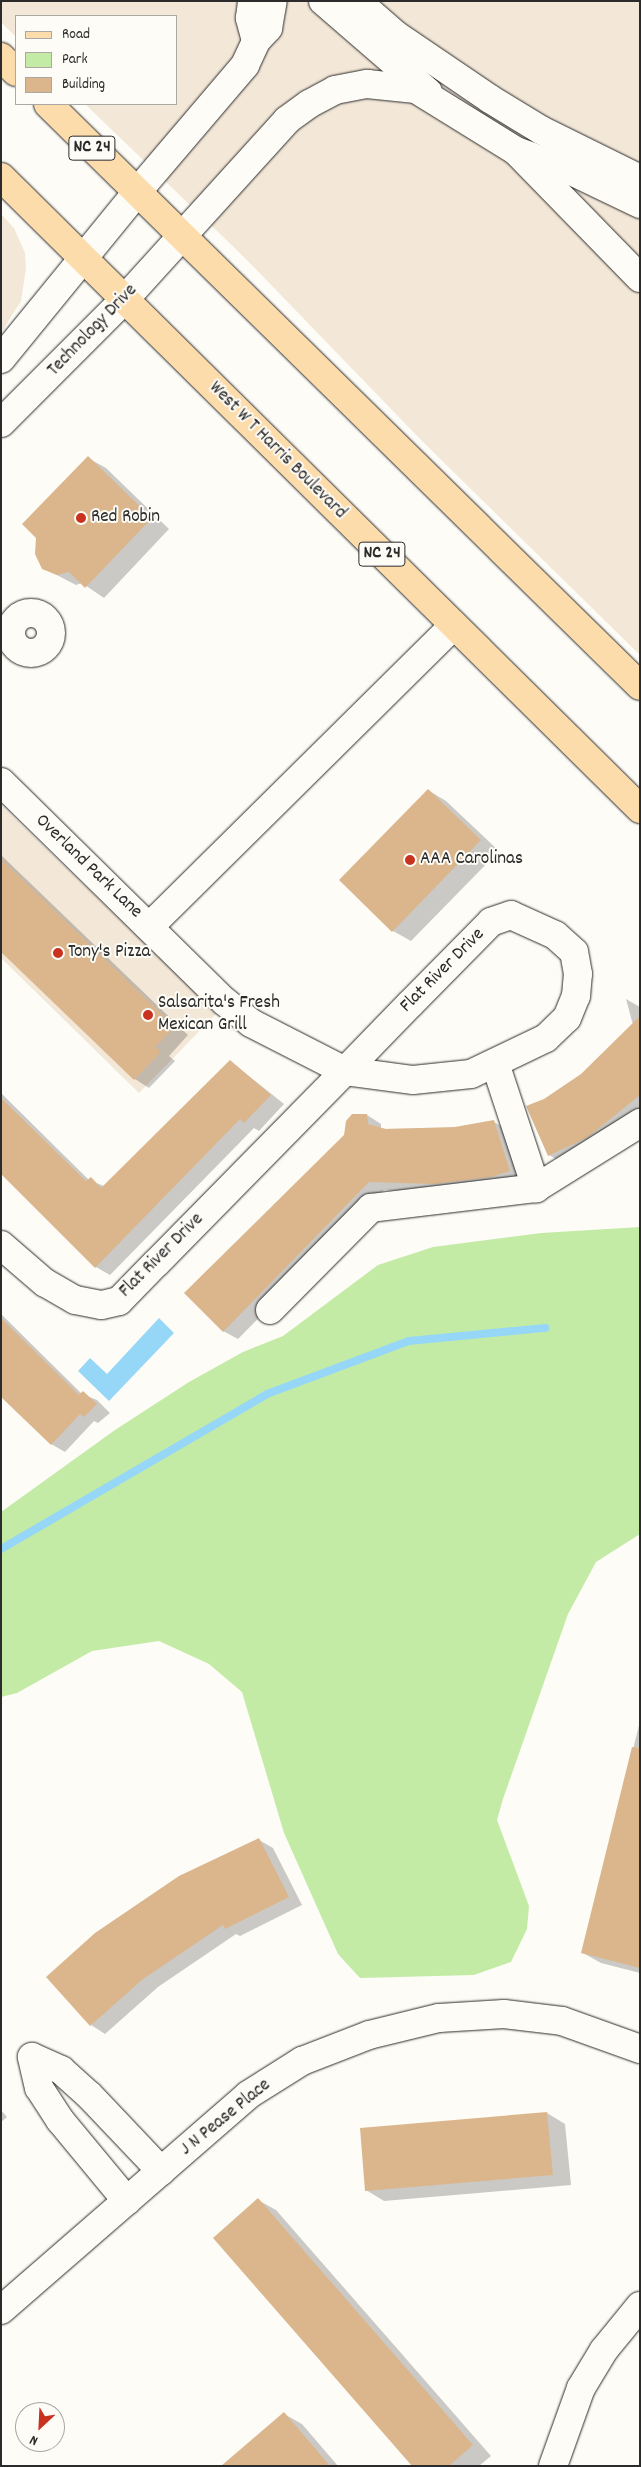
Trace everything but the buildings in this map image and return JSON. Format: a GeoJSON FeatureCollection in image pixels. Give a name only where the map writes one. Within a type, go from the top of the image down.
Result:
{"type":"FeatureCollection","features":[{"type":"Feature","properties":{"kind":"main road"},"geometry":{"type":"LineString","coordinates":[[1,57],[15,71]]}},
{"type":"Feature","properties":{"kind":"main road","name":"NC 24"},"geometry":{"type":"LineString","coordinates":[[49,105],[640,686]]}},
{"type":"Feature","properties":{"kind":"main road","name":"West W T Harris Boulevard"},"geometry":{"type":"LineString","coordinates":[[1,177],[640,809]]}},
{"type":"Feature","properties":{"kind":"street"},"geometry":{"type":"LineString","coordinates":[[252,1],[250,18],[256,41]]}},
{"type":"Feature","properties":{"kind":"street"},"geometry":{"type":"LineString","coordinates":[[1,359],[136,192],[224,92],[245,64],[256,41],[268,28],[273,1]]}},
{"type":"Feature","properties":{"kind":"street"},"geometry":{"type":"LineString","coordinates":[[323,1],[443,105],[552,176],[640,220]]}},
{"type":"Feature","properties":{"kind":"street"},"geometry":{"type":"LineString","coordinates":[[357,1],[396,35],[490,100],[541,130],[640,179]]}},
{"type":"Feature","properties":{"kind":"street","name":"Technology Drive"},"geometry":{"type":"LineString","coordinates":[[1,423],[124,300],[287,120],[322,96],[350,86],[385,84],[416,89],[443,105]]}},
{"type":"Feature","properties":{"kind":"street"},"geometry":{"type":"LineString","coordinates":[[516,151],[569,170],[640,204]]}},
{"type":"Feature","properties":{"kind":"street"},"geometry":{"type":"LineString","coordinates":[[516,151],[640,278]]}},
{"type":"Feature","properties":{"kind":"street"},"geometry":{"type":"LineString","coordinates":[[149,927],[454,626]]}},
{"type":"Feature","properties":{"kind":"street","name":"Overland Park Lane"},"geometry":{"type":"LineString","coordinates":[[1,782],[149,927],[251,1023],[345,1071]]}},
{"type":"Feature","properties":{"kind":"street","name":"Flat River Drive"},"geometry":{"type":"LineString","coordinates":[[1,1245],[45,1283],[75,1300],[101,1304],[119,1301],[491,922],[511,915],[555,935],[574,952],[578,974],[576,996],[567,1018],[546,1038],[471,1074],[443,1079],[412,1080],[345,1071]]}},
{"type":"Feature","properties":{"kind":"street"},"geometry":{"type":"LineString","coordinates":[[495,1063],[536,1188]]}},
{"type":"Feature","properties":{"kind":"street"},"geometry":{"type":"LineString","coordinates":[[270,1310],[371,1208],[536,1188],[640,1123]]}},
{"type":"Feature","properties":{"kind":"street","name":"J N Pease Place"},"geometry":{"type":"LineString","coordinates":[[1,2310],[248,2095],[302,2061],[370,2035],[439,2018],[504,2014],[562,2021],[640,2049]]}},
{"type":"Feature","properties":{"kind":"street"},"geometry":{"type":"LineString","coordinates":[[127,2201],[60,2120],[39,2088],[32,2057],[61,2070],[89,2095],[161,2171]]}},
{"type":"Feature","properties":{"kind":"street"},"geometry":{"type":"LineString","coordinates":[[60,2120],[89,2095]]}},
{"type":"Feature","properties":{"kind":"street"},"geometry":{"type":"LineString","coordinates":[[553,2466],[581,2388],[604,2350],[640,2306]]}},
{"type":"Feature","properties":{"kind":"shaded area"},"geometry":{"type":"Polygon","coordinates":[[[1,1],[640,1],[640,655],[423,442],[245,258],[86,105],[178,105],[178,15],[15,15],[15,36],[1,22],[1,1]]]}},
{"type":"Feature","properties":{"kind":"shaded area"},"geometry":{"type":"Polygon","coordinates":[[[1,214],[14,228],[25,253],[26,268],[21,301],[1,333],[1,214]]]}},
{"type":"Feature","properties":{"kind":"shaded area"},"geometry":{"type":"Polygon","coordinates":[[[1,805],[217,1013],[139,1093],[1,958],[1,805]]]}},
{"type":"Feature","properties":{"kind":"green space"},"geometry":{"type":"Polygon","coordinates":[[[640,1227],[640,1534],[596,1562],[568,1614],[503,1799],[497,1820],[529,1906],[527,1929],[511,1962],[474,1975],[360,1978],[338,1954],[284,1833],[242,1692],[209,1664],[159,1641],[92,1651],[17,1693],[1,1697],[1,1512],[115,1430],[189,1382],[243,1352],[283,1336],[378,1265],[433,1247],[541,1233],[640,1227]]]}},
{"type":"Feature","properties":{"kind":"water"},"geometry":{"type":"Polygon","coordinates":[[[159,1318],[174,1333],[109,1401],[78,1371],[90,1358],[107,1374],[159,1318]]]}},
{"type":"Feature","properties":{"kind":"waterway"},"geometry":{"type":"LineString","coordinates":[[1,1549],[267,1394],[409,1341],[545,1328]]}},
{"type":"Feature","properties":{"kind":"place","name":"Red Robin"},"geometry":{"type":"Point","coordinates":[81,518]}},
{"type":"Feature","properties":{"kind":"place","name":"AAA Carolinas"},"geometry":{"type":"Point","coordinates":[410,860]}},
{"type":"Feature","properties":{"kind":"place","name":"Tony's Pizza"},"geometry":{"type":"Point","coordinates":[58,953]}},
{"type":"Feature","properties":{"kind":"place","name":"Salsarita's Fresh Mexican Grill"},"geometry":{"type":"Point","coordinates":[148,1015]}}]}
